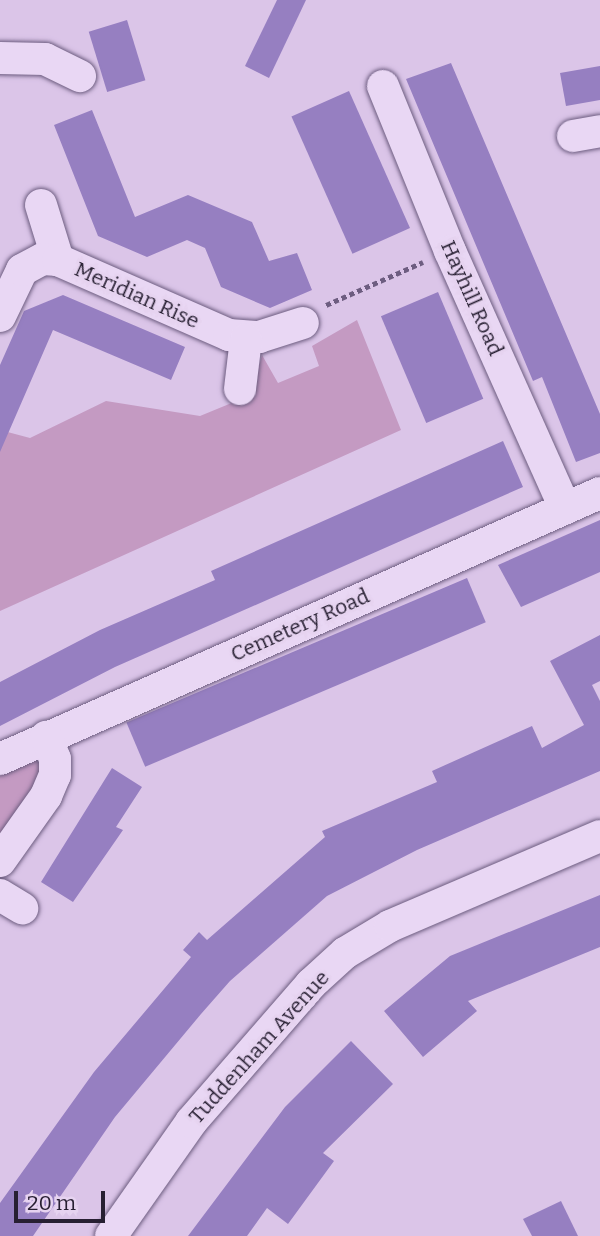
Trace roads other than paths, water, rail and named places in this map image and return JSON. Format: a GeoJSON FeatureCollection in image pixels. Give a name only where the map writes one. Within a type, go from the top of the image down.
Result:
{"type":"FeatureCollection","features":[{"type":"Feature","properties":{"kind":"street"},"geometry":{"type":"LineString","coordinates":[[0,58],[45,59],[80,76]]}},
{"type":"Feature","properties":{"kind":"street","name":"Hayhill Road"},"geometry":{"type":"LineString","coordinates":[[383,86],[450,251],[565,508]]}},
{"type":"Feature","properties":{"kind":"street"},"geometry":{"type":"LineString","coordinates":[[41,205],[58,260]]}},
{"type":"Feature","properties":{"kind":"street","name":"Meridian Rise"},"geometry":{"type":"LineString","coordinates":[[0,316],[22,270],[35,260],[58,260],[246,339]]}},
{"type":"Feature","properties":{"kind":"street"},"geometry":{"type":"LineString","coordinates":[[240,389],[246,339],[303,323]]}},
{"type":"Feature","properties":{"kind":"street","name":"Cemetery Road"},"geometry":{"type":"LineString","coordinates":[[0,758],[600,494]]}},
{"type":"Feature","properties":{"kind":"street"},"geometry":{"type":"LineString","coordinates":[[0,861],[46,796],[55,775],[55,759],[46,737]]}},
{"type":"Feature","properties":{"kind":"street","name":"Tuddenham Avenue"},"geometry":{"type":"LineString","coordinates":[[111,1236],[191,1122],[311,984],[345,953],[390,926],[600,836]]}}]}
